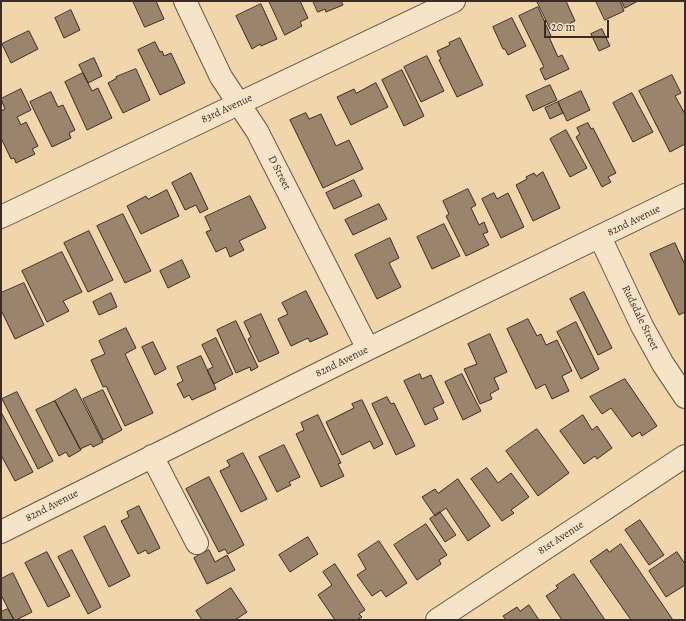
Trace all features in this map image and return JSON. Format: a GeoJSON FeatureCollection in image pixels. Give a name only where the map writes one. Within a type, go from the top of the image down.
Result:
{"type":"FeatureCollection","features":[{"type":"Feature","properties":{"kind":"street","name":"D Street"},"geometry":{"type":"LineString","coordinates":[[185,1],[221,77],[257,130],[368,349]]}},
{"type":"Feature","properties":{"kind":"street","name":"83rd Avenue"},"geometry":{"type":"LineString","coordinates":[[1,217],[454,1]]}},
{"type":"Feature","properties":{"kind":"street","name":"82nd Avenue"},"geometry":{"type":"LineString","coordinates":[[1,532],[368,349],[685,195]]}},
{"type":"Feature","properties":{"kind":"street","name":"Rudsdale Street"},"geometry":{"type":"LineString","coordinates":[[600,237],[642,326],[663,364],[685,397]]}},
{"type":"Feature","properties":{"kind":"street"},"geometry":{"type":"LineString","coordinates":[[152,456],[197,543]]}},
{"type":"Feature","properties":{"kind":"street","name":"81st Avenue"},"geometry":{"type":"LineString","coordinates":[[437,620],[685,456]]}},
{"type":"Feature","properties":{"kind":"building"},"geometry":{"type":"Polygon","coordinates":[[[133,1],[156,1],[164,19],[145,27],[133,1]]]}},
{"type":"Feature","properties":{"kind":"building"},"geometry":{"type":"Polygon","coordinates":[[[269,1],[300,1],[308,18],[300,22],[302,26],[285,35],[269,1]]]}},
{"type":"Feature","properties":{"kind":"building"},"geometry":{"type":"Polygon","coordinates":[[[313,1],[341,1],[343,5],[326,12],[325,9],[318,12],[313,1]]]}},
{"type":"Feature","properties":{"kind":"building"},"geometry":{"type":"Polygon","coordinates":[[[537,1],[566,1],[575,21],[552,32],[537,1]]]}},
{"type":"Feature","properties":{"kind":"building"},"geometry":{"type":"Polygon","coordinates":[[[596,1],[620,1],[624,11],[605,20],[596,1]]]}},
{"type":"Feature","properties":{"kind":"building"},"geometry":{"type":"Polygon","coordinates":[[[622,1],[638,1],[625,8],[622,1]]]}},
{"type":"Feature","properties":{"kind":"building"},"geometry":{"type":"Polygon","coordinates":[[[261,4],[277,39],[261,46],[260,44],[252,49],[236,16],[261,4]]]}},
{"type":"Feature","properties":{"kind":"building"},"geometry":{"type":"Polygon","coordinates":[[[538,7],[551,36],[549,37],[558,57],[562,55],[569,69],[545,80],[540,69],[544,67],[519,16],[538,7]]]}},
{"type":"Feature","properties":{"kind":"building"},"geometry":{"type":"Polygon","coordinates":[[[71,10],[80,30],[64,38],[55,18],[71,10]]]}},
{"type":"Feature","properties":{"kind":"building"},"geometry":{"type":"Polygon","coordinates":[[[512,18],[526,46],[508,55],[505,49],[503,49],[493,27],[512,18]]]}},
{"type":"Feature","properties":{"kind":"building"},"geometry":{"type":"Polygon","coordinates":[[[602,29],[610,46],[599,51],[591,34],[602,29]]]}},
{"type":"Feature","properties":{"kind":"building"},"geometry":{"type":"Polygon","coordinates":[[[29,31],[38,49],[11,63],[2,44],[29,31]]]}},
{"type":"Feature","properties":{"kind":"building"},"geometry":{"type":"Polygon","coordinates":[[[460,38],[483,85],[457,97],[439,60],[441,59],[437,51],[460,38]]]}},
{"type":"Feature","properties":{"kind":"building"},"geometry":{"type":"Polygon","coordinates":[[[155,42],[160,52],[162,51],[164,56],[171,53],[185,83],[160,95],[138,50],[155,42]]]}},
{"type":"Feature","properties":{"kind":"building"},"geometry":{"type":"Polygon","coordinates":[[[427,56],[444,91],[421,102],[404,67],[427,56]]]}},
{"type":"Feature","properties":{"kind":"building"},"geometry":{"type":"Polygon","coordinates":[[[94,58],[102,76],[88,83],[79,65],[94,58]]]}},
{"type":"Feature","properties":{"kind":"building"},"geometry":{"type":"Polygon","coordinates":[[[136,69],[150,100],[123,113],[108,83],[117,78],[116,77],[136,69]]]}},
{"type":"Feature","properties":{"kind":"building"},"geometry":{"type":"Polygon","coordinates":[[[402,70],[424,116],[404,126],[382,80],[402,70]]]}},
{"type":"Feature","properties":{"kind":"building"},"geometry":{"type":"Polygon","coordinates":[[[83,73],[92,91],[98,88],[112,118],[87,130],[65,82],[83,73]]]}},
{"type":"Feature","properties":{"kind":"building"},"geometry":{"type":"Polygon","coordinates":[[[672,75],[681,93],[675,96],[685,114],[685,144],[670,152],[639,91],[672,75]]]}},
{"type":"Feature","properties":{"kind":"building"},"geometry":{"type":"Polygon","coordinates":[[[376,83],[388,107],[351,125],[337,97],[354,89],[356,93],[376,83]]]}},
{"type":"Feature","properties":{"kind":"building"},"geometry":{"type":"Polygon","coordinates":[[[550,85],[557,100],[533,111],[526,96],[550,85]]]}},
{"type":"Feature","properties":{"kind":"building"},"geometry":{"type":"Polygon","coordinates":[[[21,89],[31,110],[17,117],[21,125],[26,122],[38,146],[32,149],[35,154],[16,163],[14,158],[11,159],[1,138],[1,111],[5,109],[1,99],[21,89]]]}},
{"type":"Feature","properties":{"kind":"building"},"geometry":{"type":"Polygon","coordinates":[[[581,91],[590,110],[567,121],[558,102],[581,91]]]}},
{"type":"Feature","properties":{"kind":"building"},"geometry":{"type":"Polygon","coordinates":[[[51,92],[58,107],[63,105],[75,130],[69,133],[71,138],[52,147],[30,102],[51,92]]]}},
{"type":"Feature","properties":{"kind":"building"},"geometry":{"type":"Polygon","coordinates":[[[632,93],[653,132],[633,142],[613,103],[632,93]]]}},
{"type":"Feature","properties":{"kind":"building"},"geometry":{"type":"Polygon","coordinates":[[[558,102],[563,113],[550,119],[545,108],[558,102]]]}},
{"type":"Feature","properties":{"kind":"building"},"geometry":{"type":"Polygon","coordinates":[[[306,113],[309,119],[321,114],[336,146],[349,140],[363,169],[323,188],[290,120],[306,113]]]}},
{"type":"Feature","properties":{"kind":"building"},"geometry":{"type":"Polygon","coordinates":[[[588,123],[591,129],[593,128],[616,173],[608,177],[611,182],[602,187],[576,137],[580,134],[577,128],[588,123]]]}},
{"type":"Feature","properties":{"kind":"building"},"geometry":{"type":"Polygon","coordinates":[[[566,130],[587,168],[570,177],[550,139],[566,130]]]}},
{"type":"Feature","properties":{"kind":"building"},"geometry":{"type":"Polygon","coordinates":[[[543,172],[560,208],[533,221],[516,185],[534,173],[536,176],[543,172]]]}},
{"type":"Feature","properties":{"kind":"building"},"geometry":{"type":"Polygon","coordinates":[[[191,173],[208,209],[200,213],[196,205],[185,210],[172,183],[191,173]]]}},
{"type":"Feature","properties":{"kind":"building"},"geometry":{"type":"Polygon","coordinates":[[[354,180],[362,196],[334,209],[326,193],[354,180]]]}},
{"type":"Feature","properties":{"kind":"building"},"geometry":{"type":"Polygon","coordinates":[[[468,189],[476,205],[471,208],[479,225],[484,222],[488,232],[483,234],[489,245],[466,256],[446,216],[449,214],[443,201],[468,189]]]}},
{"type":"Feature","properties":{"kind":"building"},"geometry":{"type":"Polygon","coordinates":[[[167,190],[179,216],[141,234],[127,206],[146,196],[148,199],[167,190]]]}},
{"type":"Feature","properties":{"kind":"building"},"geometry":{"type":"Polygon","coordinates":[[[494,193],[497,199],[508,193],[524,227],[501,238],[482,199],[494,193]]]}},
{"type":"Feature","properties":{"kind":"building"},"geometry":{"type":"Polygon","coordinates":[[[250,196],[266,228],[239,241],[244,250],[230,257],[226,247],[216,252],[206,232],[211,230],[205,217],[250,196]]]}},
{"type":"Feature","properties":{"kind":"building"},"geometry":{"type":"Polygon","coordinates":[[[379,204],[387,219],[353,235],[345,220],[379,204]]]}},
{"type":"Feature","properties":{"kind":"building"},"geometry":{"type":"Polygon","coordinates":[[[123,214],[151,271],[125,283],[97,226],[123,214]]]}},
{"type":"Feature","properties":{"kind":"building"},"geometry":{"type":"Polygon","coordinates":[[[444,224],[460,256],[432,269],[417,237],[444,224]]]}},
{"type":"Feature","properties":{"kind":"building"},"geometry":{"type":"Polygon","coordinates":[[[89,231],[113,280],[88,292],[64,243],[89,231]]]}},
{"type":"Feature","properties":{"kind":"building"},"geometry":{"type":"Polygon","coordinates":[[[390,238],[399,258],[389,263],[401,287],[377,299],[355,255],[390,238]]]}},
{"type":"Feature","properties":{"kind":"building"},"geometry":{"type":"Polygon","coordinates":[[[675,243],[685,265],[685,312],[679,315],[650,254],[675,243]]]}},
{"type":"Feature","properties":{"kind":"building"},"geometry":{"type":"Polygon","coordinates":[[[62,252],[82,292],[63,301],[69,311],[47,322],[22,271],[62,252]]]}},
{"type":"Feature","properties":{"kind":"building"},"geometry":{"type":"Polygon","coordinates":[[[182,260],[190,277],[168,288],[160,271],[182,260]]]}},
{"type":"Feature","properties":{"kind":"building"},"geometry":{"type":"Polygon","coordinates":[[[24,283],[44,325],[15,339],[1,310],[1,293],[24,283]]]}},
{"type":"Feature","properties":{"kind":"building"},"geometry":{"type":"Polygon","coordinates":[[[306,291],[328,334],[310,342],[308,338],[291,346],[278,319],[288,314],[282,303],[306,291]]]}},
{"type":"Feature","properties":{"kind":"building"},"geometry":{"type":"Polygon","coordinates":[[[584,292],[612,348],[598,355],[570,299],[584,292]]]}},
{"type":"Feature","properties":{"kind":"building"},"geometry":{"type":"Polygon","coordinates":[[[111,293],[117,307],[99,315],[93,302],[111,293]]]}},
{"type":"Feature","properties":{"kind":"building"},"geometry":{"type":"Polygon","coordinates":[[[261,314],[279,353],[259,362],[248,339],[251,337],[244,322],[261,314]]]}},
{"type":"Feature","properties":{"kind":"building"},"geometry":{"type":"Polygon","coordinates":[[[528,319],[537,336],[541,334],[546,345],[557,340],[572,371],[562,376],[569,391],[552,399],[545,384],[536,389],[507,329],[528,319]]]}},
{"type":"Feature","properties":{"kind":"building"},"geometry":{"type":"Polygon","coordinates":[[[236,321],[258,367],[251,371],[250,367],[236,373],[217,330],[236,321]]]}},
{"type":"Feature","properties":{"kind":"building"},"geometry":{"type":"Polygon","coordinates":[[[576,322],[599,369],[581,379],[557,332],[576,322]]]}},
{"type":"Feature","properties":{"kind":"building"},"geometry":{"type":"Polygon","coordinates":[[[126,328],[136,348],[125,354],[153,413],[125,426],[106,386],[103,387],[91,360],[105,354],[99,341],[126,328]]]}},
{"type":"Feature","properties":{"kind":"building"},"geometry":{"type":"Polygon","coordinates":[[[490,334],[507,372],[494,378],[499,389],[490,394],[492,399],[480,404],[464,369],[477,364],[468,344],[490,334]]]}},
{"type":"Feature","properties":{"kind":"building"},"geometry":{"type":"Polygon","coordinates":[[[216,338],[233,374],[214,384],[207,370],[213,367],[202,345],[216,338]]]}},
{"type":"Feature","properties":{"kind":"building"},"geometry":{"type":"Polygon","coordinates":[[[153,342],[166,369],[155,375],[142,347],[153,342]]]}},
{"type":"Feature","properties":{"kind":"building"},"geometry":{"type":"Polygon","coordinates":[[[201,356],[216,389],[192,400],[189,395],[184,398],[177,384],[183,381],[177,367],[201,356]]]}},
{"type":"Feature","properties":{"kind":"building"},"geometry":{"type":"Polygon","coordinates":[[[420,374],[422,379],[431,375],[444,403],[433,408],[438,419],[425,425],[404,381],[420,374]]]}},
{"type":"Feature","properties":{"kind":"building"},"geometry":{"type":"Polygon","coordinates":[[[462,374],[481,411],[463,420],[445,382],[462,374]]]}},
{"type":"Feature","properties":{"kind":"building"},"geometry":{"type":"Polygon","coordinates":[[[625,379],[657,426],[642,436],[640,432],[632,437],[611,408],[602,414],[590,397],[625,379]]]}},
{"type":"Feature","properties":{"kind":"building"},"geometry":{"type":"Polygon","coordinates":[[[76,389],[103,442],[93,447],[91,444],[80,449],[55,401],[76,389]]]}},
{"type":"Feature","properties":{"kind":"building"},"geometry":{"type":"Polygon","coordinates":[[[103,390],[122,430],[103,440],[83,399],[103,390]]]}},
{"type":"Feature","properties":{"kind":"building"},"geometry":{"type":"Polygon","coordinates":[[[17,392],[53,461],[38,469],[2,399],[17,392]]]}},
{"type":"Feature","properties":{"kind":"building"},"geometry":{"type":"Polygon","coordinates":[[[387,397],[391,404],[394,403],[415,446],[396,455],[372,404],[387,397]]]}},
{"type":"Feature","properties":{"kind":"building"},"geometry":{"type":"Polygon","coordinates":[[[362,400],[383,444],[374,449],[370,441],[342,455],[326,422],[354,408],[352,404],[362,400]]]}},
{"type":"Feature","properties":{"kind":"building"},"geometry":{"type":"Polygon","coordinates":[[[55,401],[81,450],[69,457],[66,452],[59,456],[36,410],[55,401]]]}},
{"type":"Feature","properties":{"kind":"building"},"geometry":{"type":"Polygon","coordinates":[[[1,412],[33,472],[15,481],[1,455],[1,412]]]}},
{"type":"Feature","properties":{"kind":"building"},"geometry":{"type":"Polygon","coordinates":[[[318,415],[341,463],[338,464],[344,476],[321,487],[296,434],[304,430],[301,423],[318,415]]]}},
{"type":"Feature","properties":{"kind":"building"},"geometry":{"type":"Polygon","coordinates":[[[583,415],[592,430],[597,426],[612,448],[597,459],[595,456],[584,464],[560,431],[583,415]]]}},
{"type":"Feature","properties":{"kind":"building"},"geometry":{"type":"Polygon","coordinates":[[[537,429],[569,473],[538,496],[506,451],[537,429]]]}},
{"type":"Feature","properties":{"kind":"building"},"geometry":{"type":"Polygon","coordinates":[[[284,445],[300,477],[289,482],[291,485],[277,492],[259,457],[284,445]]]}},
{"type":"Feature","properties":{"kind":"building"},"geometry":{"type":"Polygon","coordinates":[[[243,453],[267,499],[241,512],[220,471],[230,466],[227,461],[243,453]]]}},
{"type":"Feature","properties":{"kind":"building"},"geometry":{"type":"Polygon","coordinates":[[[487,468],[498,483],[511,473],[529,497],[511,510],[514,513],[502,521],[471,479],[487,468]]]}},
{"type":"Feature","properties":{"kind":"building"},"geometry":{"type":"Polygon","coordinates":[[[209,477],[244,545],[228,554],[225,549],[219,552],[186,489],[209,477]]]}},
{"type":"Feature","properties":{"kind":"building"},"geometry":{"type":"Polygon","coordinates":[[[458,479],[490,526],[468,541],[446,508],[435,516],[422,497],[435,489],[438,493],[458,479]]]}},
{"type":"Feature","properties":{"kind":"building"},"geometry":{"type":"Polygon","coordinates":[[[139,506],[160,548],[148,554],[146,550],[138,554],[121,521],[129,517],[127,512],[139,506]]]}},
{"type":"Feature","properties":{"kind":"building"},"geometry":{"type":"Polygon","coordinates":[[[440,512],[456,535],[445,542],[430,519],[440,512]]]}},
{"type":"Feature","properties":{"kind":"building"},"geometry":{"type":"Polygon","coordinates":[[[640,520],[664,555],[649,565],[625,530],[640,520]]]}},
{"type":"Feature","properties":{"kind":"building"},"geometry":{"type":"Polygon","coordinates":[[[426,524],[447,555],[439,560],[441,564],[417,580],[394,545],[426,524]]]}},
{"type":"Feature","properties":{"kind":"building"},"geometry":{"type":"Polygon","coordinates":[[[105,526],[130,576],[109,587],[84,537],[105,526]]]}},
{"type":"Feature","properties":{"kind":"building"},"geometry":{"type":"Polygon","coordinates":[[[308,537],[318,554],[290,572],[279,555],[308,537]]]}},
{"type":"Feature","properties":{"kind":"building"},"geometry":{"type":"Polygon","coordinates":[[[379,541],[407,583],[386,597],[381,590],[372,596],[357,575],[366,569],[358,555],[379,541]]]}},
{"type":"Feature","properties":{"kind":"building"},"geometry":{"type":"Polygon","coordinates":[[[621,544],[673,620],[631,620],[590,561],[607,549],[609,552],[621,544]]]}},
{"type":"Feature","properties":{"kind":"building"},"geometry":{"type":"Polygon","coordinates":[[[72,550],[101,607],[88,614],[58,557],[72,550]]]}},
{"type":"Feature","properties":{"kind":"building"},"geometry":{"type":"Polygon","coordinates":[[[209,550],[215,562],[227,555],[235,570],[207,584],[194,558],[209,550]]]}},
{"type":"Feature","properties":{"kind":"building"},"geometry":{"type":"Polygon","coordinates":[[[47,552],[70,596],[48,607],[25,563],[47,552]]]}},
{"type":"Feature","properties":{"kind":"building"},"geometry":{"type":"Polygon","coordinates":[[[677,552],[685,564],[685,585],[666,597],[649,571],[677,552]]]}},
{"type":"Feature","properties":{"kind":"building"},"geometry":{"type":"Polygon","coordinates":[[[335,564],[365,610],[359,614],[362,617],[357,620],[335,620],[318,595],[332,585],[323,572],[335,564]]]}},
{"type":"Feature","properties":{"kind":"building"},"geometry":{"type":"Polygon","coordinates":[[[13,573],[32,612],[16,620],[14,620],[1,595],[1,579],[13,573]]]}},
{"type":"Feature","properties":{"kind":"building"},"geometry":{"type":"Polygon","coordinates":[[[574,574],[605,620],[562,620],[546,596],[558,588],[556,586],[574,574]]]}},
{"type":"Feature","properties":{"kind":"building"},"geometry":{"type":"Polygon","coordinates":[[[231,588],[247,612],[235,620],[202,620],[196,611],[231,588]]]}},
{"type":"Feature","properties":{"kind":"building"},"geometry":{"type":"Polygon","coordinates":[[[529,605],[539,620],[506,620],[503,616],[517,607],[520,611],[529,605]]]}},
{"type":"Feature","properties":{"kind":"building"},"geometry":{"type":"Polygon","coordinates":[[[8,609],[14,620],[2,620],[1,612],[8,609]]]}}]}
